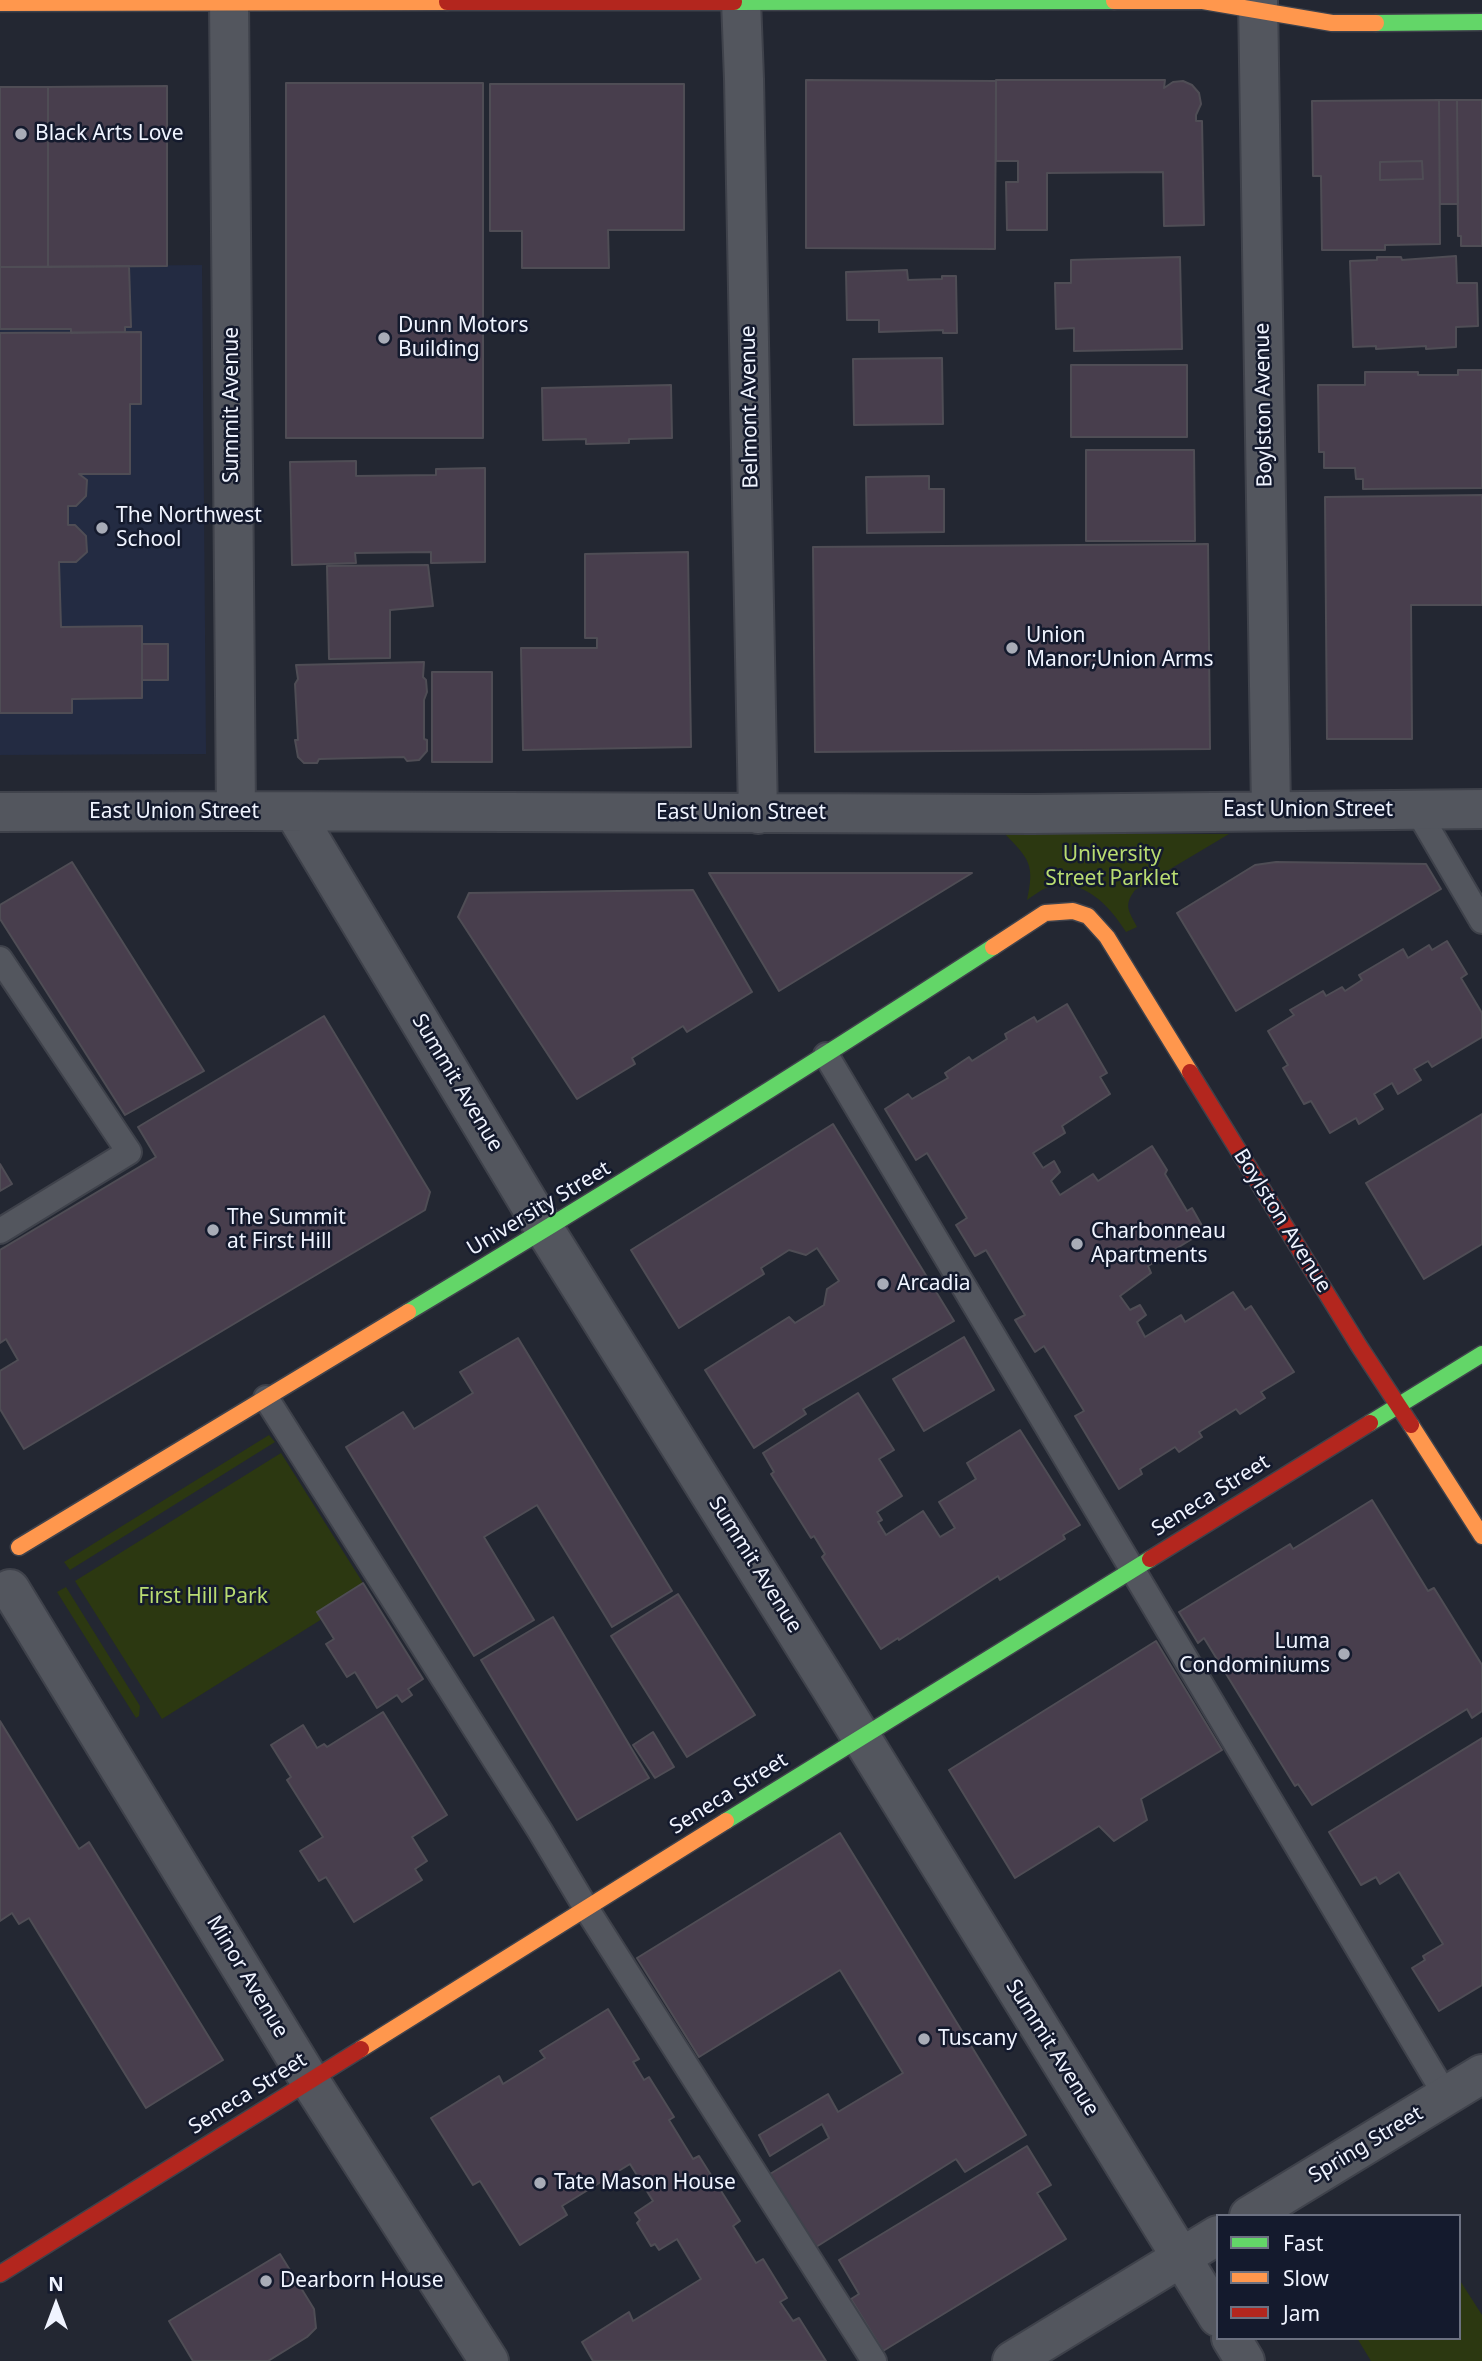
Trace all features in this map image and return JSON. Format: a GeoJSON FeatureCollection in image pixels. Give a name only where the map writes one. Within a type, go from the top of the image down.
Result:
{"type":"FeatureCollection","features":[{"type":"Feature","properties":{"kind":"street","name":"Belmont Avenue"},"geometry":{"type":"LineString","coordinates":[[741,1],[758,814]]}},
{"type":"Feature","properties":{"kind":"street"},"geometry":{"type":"LineString","coordinates":[[0,3],[1203,1],[1258,5],[1332,23],[1482,22]]}},
{"type":"Feature","properties":{"kind":"street","name":"Summit Avenue"},"geometry":{"type":"LineString","coordinates":[[229,2],[236,811]]}},
{"type":"Feature","properties":{"kind":"street","name":"Boylston Avenue"},"geometry":{"type":"LineString","coordinates":[[1258,5],[1270,810]]}},
{"type":"Feature","properties":{"kind":"street","name":"East Union Street"},"geometry":{"type":"LineString","coordinates":[[0,813],[236,811],[1033,814],[1482,809]]}},
{"type":"Feature","properties":{"kind":"street","name":"Summit Avenue"},"geometry":{"type":"LineString","coordinates":[[294,812],[545,1230],[1216,2314]]}},
{"type":"Feature","properties":{"kind":"street","name":"University Street"},"geometry":{"type":"LineString","coordinates":[[9,1541],[266,1398],[545,1230],[826,1055],[1045,913],[1061,909],[1079,911]]}},
{"type":"Feature","properties":{"kind":"street","name":"Boylston Avenue"},"geometry":{"type":"LineString","coordinates":[[1079,911],[1092,918],[1107,937],[1359,1346],[1482,1536]]}},
{"type":"Feature","properties":{"kind":"street","name":"Seneca Street"},"geometry":{"type":"LineString","coordinates":[[0,2274],[861,1737],[1482,1354]]}},
{"type":"Feature","properties":{"kind":"street"},"geometry":{"type":"LineString","coordinates":[[5,1592],[20,1580],[24,1560],[9,1541]]}},
{"type":"Feature","properties":{"kind":"street","name":"Minor Avenue"},"geometry":{"type":"LineString","coordinates":[[5,1592],[310,2081],[489,2361]]}},
{"type":"Feature","properties":{"kind":"street","name":"Spring Street"},"geometry":{"type":"LineString","coordinates":[[1252,2214],[1482,2074]]}},
{"type":"Feature","properties":{"kind":"street"},"geometry":{"type":"LineString","coordinates":[[1012,2361],[1216,2236]]}},
{"type":"Feature","properties":{"kind":"street"},"geometry":{"type":"LineString","coordinates":[[1232,2340],[1245,2361]]}},
{"type":"Feature","properties":{"kind":"lane"},"geometry":{"type":"LineString","coordinates":[[1417,810],[1482,921]]}},
{"type":"Feature","properties":{"kind":"lane"},"geometry":{"type":"LineString","coordinates":[[0,959],[129,1152],[0,1231]]}},
{"type":"Feature","properties":{"kind":"lane"},"geometry":{"type":"LineString","coordinates":[[826,1055],[1446,2096]]}},
{"type":"Feature","properties":{"kind":"lane"},"geometry":{"type":"LineString","coordinates":[[266,1398],[874,2361]]}},
{"type":"Feature","properties":{"kind":"shaded area","name":"The Northwest School"},"geometry":{"type":"Polygon","coordinates":[[[202,265],[206,754],[0,755],[0,267],[202,265]]]}},
{"type":"Feature","properties":{"kind":"green space","name":"University Street Parklet"},"geometry":{"type":"Polygon","coordinates":[[[1005,834],[1229,834],[1135,890],[1128,905],[1137,927],[1126,932],[1102,903],[1082,889],[1059,885],[1043,889],[1027,900],[1030,878],[1028,863],[1005,834]]]}},
{"type":"Feature","properties":{"kind":"green space"},"geometry":{"type":"Polygon","coordinates":[[[269,1435],[275,1442],[70,1570],[64,1562],[269,1435]]]}},
{"type":"Feature","properties":{"kind":"green space","name":"First Hill Park"},"geometry":{"type":"Polygon","coordinates":[[[281,1453],[363,1583],[322,1619],[162,1719],[75,1581],[281,1453]]]}},
{"type":"Feature","properties":{"kind":"green space"},"geometry":{"type":"Polygon","coordinates":[[[66,1587],[140,1706],[139,1716],[136,1718],[57,1592],[66,1587]]]}},
{"type":"Feature","properties":{"kind":"green space"},"geometry":{"type":"Polygon","coordinates":[[[1461,2282],[1482,2315],[1482,2361],[1371,2361],[1358,2340],[1461,2340],[1461,2282]]]}},
{"type":"Feature","properties":{"kind":"building"},"geometry":{"type":"Polygon","coordinates":[[[806,80],[996,81],[995,249],[806,248],[806,80]]]}},
{"type":"Feature","properties":{"kind":"building"},"geometry":{"type":"Polygon","coordinates":[[[996,80],[1165,80],[1164,88],[1173,82],[1183,81],[1192,85],[1199,93],[1201,104],[1196,121],[1202,121],[1204,225],[1164,226],[1163,172],[1047,173],[1047,230],[1007,230],[1006,182],[1018,182],[1018,161],[996,161],[996,80]]]}},
{"type":"Feature","properties":{"kind":"building","name":"Dunn Motors Building"},"geometry":{"type":"Polygon","coordinates":[[[286,83],[483,83],[483,438],[286,438],[286,83]]]}},
{"type":"Feature","properties":{"kind":"building"},"geometry":{"type":"Polygon","coordinates":[[[490,84],[684,84],[684,230],[608,230],[609,268],[522,268],[522,231],[490,231],[490,84]]]}},
{"type":"Feature","properties":{"kind":"building"},"geometry":{"type":"Polygon","coordinates":[[[167,86],[167,266],[48,267],[48,87],[167,86]]]}},
{"type":"Feature","properties":{"kind":"building"},"geometry":{"type":"Polygon","coordinates":[[[0,87],[48,87],[48,267],[0,267],[0,87]]]}},
{"type":"Feature","properties":{"kind":"building"},"geometry":{"type":"Polygon","coordinates":[[[1439,100],[1440,244],[1385,245],[1385,250],[1322,250],[1321,176],[1313,176],[1312,101],[1439,100]],[[1422,161],[1380,162],[1380,180],[1423,179],[1422,161]]]}},
{"type":"Feature","properties":{"kind":"building"},"geometry":{"type":"Polygon","coordinates":[[[1439,100],[1457,100],[1458,204],[1440,204],[1439,100]]]}},
{"type":"Feature","properties":{"kind":"building"},"geometry":{"type":"Polygon","coordinates":[[[1457,100],[1482,100],[1482,246],[1461,246],[1461,236],[1458,236],[1457,100]]]}},
{"type":"Feature","properties":{"kind":"building"},"geometry":{"type":"Polygon","coordinates":[[[1422,161],[1423,179],[1380,180],[1380,162],[1422,161]]]}},
{"type":"Feature","properties":{"kind":"building"},"geometry":{"type":"Polygon","coordinates":[[[1456,256],[1457,283],[1477,283],[1478,326],[1456,327],[1456,347],[1353,347],[1350,261],[1377,260],[1377,257],[1401,257],[1402,260],[1456,256]]]}},
{"type":"Feature","properties":{"kind":"building"},"geometry":{"type":"Polygon","coordinates":[[[1180,257],[1182,349],[1074,351],[1074,328],[1056,329],[1055,283],[1071,283],[1071,260],[1180,257]]]}},
{"type":"Feature","properties":{"kind":"building"},"geometry":{"type":"Polygon","coordinates":[[[129,266],[131,327],[125,327],[125,332],[71,333],[71,329],[0,329],[0,267],[129,266]]]}},
{"type":"Feature","properties":{"kind":"building"},"geometry":{"type":"Polygon","coordinates":[[[907,270],[908,280],[956,276],[957,333],[943,333],[943,330],[879,332],[879,320],[847,320],[846,272],[907,270]]]}},
{"type":"Feature","properties":{"kind":"building"},"geometry":{"type":"Polygon","coordinates":[[[141,332],[141,404],[130,404],[130,474],[79,474],[87,480],[86,496],[76,506],[68,506],[68,525],[75,525],[86,536],[87,552],[76,562],[59,562],[61,627],[142,626],[142,698],[72,699],[72,713],[0,713],[0,333],[141,332]]]}},
{"type":"Feature","properties":{"kind":"building"},"geometry":{"type":"Polygon","coordinates":[[[942,358],[943,424],[854,425],[853,359],[942,358]]]}},
{"type":"Feature","properties":{"kind":"building"},"geometry":{"type":"Polygon","coordinates":[[[1071,365],[1187,365],[1187,437],[1071,437],[1071,365]]]}},
{"type":"Feature","properties":{"kind":"building"},"geometry":{"type":"Polygon","coordinates":[[[1458,370],[1482,370],[1482,488],[1363,489],[1363,479],[1356,479],[1355,468],[1324,468],[1324,452],[1319,452],[1318,385],[1365,385],[1365,372],[1458,375],[1458,370]]]}},
{"type":"Feature","properties":{"kind":"building"},"geometry":{"type":"Polygon","coordinates":[[[671,385],[672,438],[586,444],[586,439],[543,440],[542,388],[671,385]]]}},
{"type":"Feature","properties":{"kind":"building"},"geometry":{"type":"Polygon","coordinates":[[[1086,450],[1194,450],[1195,541],[1086,541],[1086,450]]]}},
{"type":"Feature","properties":{"kind":"building"},"geometry":{"type":"Polygon","coordinates":[[[356,461],[356,476],[436,475],[436,469],[485,468],[485,562],[431,563],[431,552],[355,553],[356,563],[292,565],[290,462],[356,461]]]}},
{"type":"Feature","properties":{"kind":"building"},"geometry":{"type":"Polygon","coordinates":[[[929,476],[929,489],[944,489],[944,532],[867,533],[866,477],[929,476]]]}},
{"type":"Feature","properties":{"kind":"building"},"geometry":{"type":"Polygon","coordinates":[[[1482,495],[1482,605],[1411,605],[1412,739],[1327,739],[1325,497],[1482,495]]]}},
{"type":"Feature","properties":{"kind":"building","name":"Union Manor;Union Arms"},"geometry":{"type":"Polygon","coordinates":[[[1208,544],[1210,749],[815,752],[813,547],[1208,544]]]}},
{"type":"Feature","properties":{"kind":"building"},"geometry":{"type":"Polygon","coordinates":[[[688,552],[691,747],[523,750],[521,648],[597,648],[597,638],[585,638],[585,554],[688,552]]]}},
{"type":"Feature","properties":{"kind":"building"},"geometry":{"type":"Polygon","coordinates":[[[428,565],[433,606],[390,610],[390,658],[329,659],[327,566],[428,565]]]}},
{"type":"Feature","properties":{"kind":"building"},"geometry":{"type":"Polygon","coordinates":[[[142,644],[168,644],[168,680],[142,680],[142,644]]]}},
{"type":"Feature","properties":{"kind":"building"},"geometry":{"type":"Polygon","coordinates":[[[424,662],[423,677],[426,680],[427,692],[424,700],[424,739],[427,740],[427,751],[419,760],[407,761],[404,757],[319,759],[317,763],[304,763],[298,757],[295,740],[298,740],[296,665],[424,662]]]}},
{"type":"Feature","properties":{"kind":"building"},"geometry":{"type":"Polygon","coordinates":[[[432,672],[492,672],[492,762],[432,762],[432,672]]]}},
{"type":"Feature","properties":{"kind":"building"},"geometry":{"type":"Polygon","coordinates":[[[72,862],[204,1071],[125,1115],[0,919],[0,905],[72,862]]]}},
{"type":"Feature","properties":{"kind":"building"},"geometry":{"type":"Polygon","coordinates":[[[1276,862],[1426,864],[1441,889],[1236,1011],[1177,913],[1255,865],[1276,862]]]}},
{"type":"Feature","properties":{"kind":"building"},"geometry":{"type":"Polygon","coordinates":[[[709,873],[972,873],[779,991],[709,873]]]}},
{"type":"Feature","properties":{"kind":"building"},"geometry":{"type":"Polygon","coordinates":[[[693,890],[752,992],[687,1032],[683,1026],[632,1058],[635,1064],[577,1099],[458,917],[469,893],[693,890]]]}},
{"type":"Feature","properties":{"kind":"building"},"geometry":{"type":"Polygon","coordinates":[[[1447,941],[1467,974],[1461,978],[1482,1013],[1482,1037],[1432,1067],[1428,1061],[1414,1069],[1421,1080],[1398,1094],[1392,1083],[1374,1094],[1383,1109],[1359,1124],[1356,1118],[1330,1133],[1311,1101],[1304,1104],[1283,1068],[1288,1065],[1268,1031],[1294,1015],[1290,1010],[1323,991],[1326,996],[1342,987],[1345,991],[1362,980],[1359,975],[1403,949],[1408,958],[1429,945],[1432,950],[1447,941]]]}},
{"type":"Feature","properties":{"kind":"building","name":"Charbonneau Apartments"},"geometry":{"type":"Polygon","coordinates":[[[1067,1004],[1107,1073],[1100,1077],[1110,1094],[1062,1126],[1065,1133],[1033,1153],[1043,1168],[1054,1161],[1060,1172],[1051,1181],[1060,1195],[1093,1174],[1098,1181],[1152,1146],[1187,1211],[1192,1208],[1205,1231],[1148,1266],[1151,1273],[1120,1296],[1130,1310],[1140,1305],[1146,1315],[1137,1322],[1145,1337],[1181,1315],[1185,1322],[1233,1292],[1245,1310],[1251,1306],[1294,1372],[1261,1392],[1265,1398],[1240,1414],[1236,1409],[1199,1432],[1202,1437],[1179,1452],[1175,1447],[1140,1469],[1142,1474],[1119,1489],[1075,1416],[1084,1411],[1044,1346],[1035,1352],[1015,1320],[1025,1315],[986,1250],[975,1256],[956,1225],[967,1218],[927,1153],[916,1160],[885,1109],[908,1094],[912,1099],[948,1078],[945,1073],[969,1057],[972,1061],[1007,1039],[1005,1034],[1034,1017],[1037,1022],[1067,1004]]]}},
{"type":"Feature","properties":{"kind":"building","name":"The Summit at First Hill"},"geometry":{"type":"Polygon","coordinates":[[[324,1016],[430,1192],[425,1210],[24,1449],[0,1409],[0,1371],[18,1360],[6,1339],[0,1343],[0,1250],[156,1157],[138,1127],[324,1016]]]}},
{"type":"Feature","properties":{"kind":"building"},"geometry":{"type":"Polygon","coordinates":[[[1482,1114],[1482,1244],[1424,1279],[1366,1183],[1482,1114]]]}},
{"type":"Feature","properties":{"kind":"building","name":"Arcadia"},"geometry":{"type":"Polygon","coordinates":[[[833,1124],[954,1321],[803,1409],[806,1414],[754,1448],[705,1370],[789,1317],[795,1323],[824,1305],[827,1289],[839,1281],[817,1248],[806,1255],[789,1250],[761,1268],[764,1274],[679,1328],[631,1250],[833,1124]]]}},
{"type":"Feature","properties":{"kind":"building"},"geometry":{"type":"Polygon","coordinates":[[[0,1164],[12,1184],[0,1191],[0,1164]]]}},
{"type":"Feature","properties":{"kind":"building"},"geometry":{"type":"Polygon","coordinates":[[[964,1337],[994,1390],[924,1431],[893,1379],[964,1337]]]}},
{"type":"Feature","properties":{"kind":"building"},"geometry":{"type":"Polygon","coordinates":[[[518,1338],[672,1591],[612,1627],[537,1505],[484,1537],[534,1620],[474,1656],[346,1447],[403,1412],[414,1429],[473,1393],[460,1372],[518,1338]]]}},
{"type":"Feature","properties":{"kind":"building"},"geometry":{"type":"Polygon","coordinates":[[[858,1393],[894,1450],[879,1459],[902,1496],[877,1512],[882,1520],[878,1522],[886,1535],[923,1511],[940,1537],[955,1528],[939,1502],[976,1479],[967,1463],[1020,1430],[1080,1525],[1063,1535],[1065,1539],[1000,1580],[998,1576],[881,1649],[822,1557],[825,1554],[814,1536],[811,1538],[771,1474],[774,1472],[763,1453],[858,1393]]]}},
{"type":"Feature","properties":{"kind":"building","name":"Luma Condominiums"},"geometry":{"type":"Polygon","coordinates":[[[1372,1500],[1428,1591],[1434,1588],[1482,1665],[1482,1711],[1472,1718],[1467,1709],[1312,1805],[1298,1784],[1295,1786],[1204,1638],[1198,1643],[1179,1612],[1290,1544],[1293,1549],[1372,1500]]]}},
{"type":"Feature","properties":{"kind":"building"},"geometry":{"type":"Polygon","coordinates":[[[363,1583],[423,1679],[408,1689],[412,1695],[402,1702],[397,1695],[377,1708],[355,1672],[347,1677],[326,1644],[334,1639],[317,1612],[363,1583]]]}},
{"type":"Feature","properties":{"kind":"building"},"geometry":{"type":"Polygon","coordinates":[[[678,1594],[755,1715],[687,1757],[611,1636],[678,1594]]]}},
{"type":"Feature","properties":{"kind":"building"},"geometry":{"type":"Polygon","coordinates":[[[553,1617],[649,1778],[577,1820],[481,1660],[553,1617]]]}},
{"type":"Feature","properties":{"kind":"building"},"geometry":{"type":"Polygon","coordinates":[[[1156,1641],[1222,1750],[1141,1799],[1147,1820],[1114,1841],[1099,1826],[1015,1878],[949,1770],[1156,1641]]]}},
{"type":"Feature","properties":{"kind":"building"},"geometry":{"type":"Polygon","coordinates":[[[383,1712],[447,1815],[412,1837],[427,1861],[415,1869],[422,1880],[354,1922],[326,1877],[319,1881],[300,1851],[323,1837],[287,1780],[291,1777],[271,1745],[303,1725],[317,1748],[324,1744],[327,1747],[383,1712]]]}},
{"type":"Feature","properties":{"kind":"building"},"geometry":{"type":"Polygon","coordinates":[[[0,1721],[79,1849],[89,1842],[223,2060],[146,2108],[29,1918],[19,1924],[12,1913],[0,1921],[0,1721]]]}},
{"type":"Feature","properties":{"kind":"building"},"geometry":{"type":"Polygon","coordinates":[[[653,1732],[674,1767],[655,1778],[633,1745],[653,1732]]]}},
{"type":"Feature","properties":{"kind":"building"},"geometry":{"type":"Polygon","coordinates":[[[1482,1738],[1482,1985],[1439,2011],[1412,1968],[1425,1960],[1423,1956],[1443,1944],[1399,1872],[1380,1884],[1376,1877],[1361,1885],[1329,1832],[1482,1738]]]}},
{"type":"Feature","properties":{"kind":"building","name":"Tuscany"},"geometry":{"type":"Polygon","coordinates":[[[840,1833],[1026,2135],[965,2172],[956,2159],[816,2247],[770,2174],[829,2138],[822,2124],[770,2156],[759,2135],[828,2094],[838,2112],[903,2073],[840,1970],[699,2057],[637,1958],[840,1833]]]}},
{"type":"Feature","properties":{"kind":"building","name":"Tate Mason House"},"geometry":{"type":"Polygon","coordinates":[[[608,2009],[639,2059],[633,2062],[644,2080],[649,2077],[674,2117],[669,2120],[693,2159],[699,2156],[740,2221],[733,2226],[756,2263],[763,2259],[787,2298],[780,2302],[793,2321],[799,2318],[826,2361],[593,2361],[582,2342],[629,2312],[633,2321],[701,2279],[677,2239],[659,2250],[655,2244],[651,2246],[637,2223],[640,2220],[635,2213],[653,2201],[630,2164],[562,2206],[567,2215],[520,2245],[480,2181],[473,2185],[431,2118],[499,2076],[503,2084],[545,2058],[540,2051],[608,2009]]]}},
{"type":"Feature","properties":{"kind":"building"},"geometry":{"type":"Polygon","coordinates":[[[1027,2146],[1051,2185],[1037,2193],[1066,2239],[883,2351],[851,2299],[859,2294],[839,2260],[1027,2146]]]}},
{"type":"Feature","properties":{"kind":"building","name":"Dearborn House"},"geometry":{"type":"Polygon","coordinates":[[[280,2254],[314,2309],[316,2328],[307,2337],[268,2361],[193,2361],[169,2321],[280,2254]]]}},
{"type":"Feature","properties":{"kind":"traffic: fast"},"geometry":{"type":"LineString","coordinates":[[734,2],[1114,1]]}},
{"type":"Feature","properties":{"kind":"traffic: fast"},"geometry":{"type":"LineString","coordinates":[[1376,23],[1482,22]]}},
{"type":"Feature","properties":{"kind":"traffic: fast"},"geometry":{"type":"LineString","coordinates":[[408,1312],[702,1132],[993,947]]}},
{"type":"Feature","properties":{"kind":"traffic: fast"},"geometry":{"type":"LineString","coordinates":[[1370,1423],[1482,1354]]}},
{"type":"Feature","properties":{"kind":"traffic: fast"},"geometry":{"type":"LineString","coordinates":[[726,1821],[1150,1559]]}},
{"type":"Feature","properties":{"kind":"traffic: slow"},"geometry":{"type":"LineString","coordinates":[[1114,1],[1203,1],[1332,23],[1376,23]]}},
{"type":"Feature","properties":{"kind":"traffic: slow"},"geometry":{"type":"LineString","coordinates":[[0,3],[447,2]]}},
{"type":"Feature","properties":{"kind":"traffic: slow"},"geometry":{"type":"LineString","coordinates":[[993,947],[1045,913],[1073,911],[1088,916],[1107,937],[1190,1072]]}},
{"type":"Feature","properties":{"kind":"traffic: slow"},"geometry":{"type":"LineString","coordinates":[[19,1547],[408,1312]]}},
{"type":"Feature","properties":{"kind":"traffic: slow"},"geometry":{"type":"LineString","coordinates":[[1411,1425],[1482,1536]]}},
{"type":"Feature","properties":{"kind":"traffic: slow"},"geometry":{"type":"LineString","coordinates":[[361,2049],[726,1821]]}},
{"type":"Feature","properties":{"kind":"traffic: jam"},"geometry":{"type":"LineString","coordinates":[[447,2],[734,2]]}},
{"type":"Feature","properties":{"kind":"traffic: jam"},"geometry":{"type":"LineString","coordinates":[[1190,1072],[1359,1346],[1411,1425]]}},
{"type":"Feature","properties":{"kind":"traffic: jam"},"geometry":{"type":"LineString","coordinates":[[1150,1559],[1370,1423]]}},
{"type":"Feature","properties":{"kind":"traffic: jam"},"geometry":{"type":"LineString","coordinates":[[0,2274],[361,2049]]}},
{"type":"Feature","properties":{"kind":"place","name":"Black Arts Love"},"geometry":{"type":"Point","coordinates":[21,134]}},
{"type":"Feature","properties":{"kind":"place","name":"Dunn Motors Building"},"geometry":{"type":"Point","coordinates":[384,338]}},
{"type":"Feature","properties":{"kind":"place","name":"The Northwest School"},"geometry":{"type":"Point","coordinates":[102,528]}},
{"type":"Feature","properties":{"kind":"place","name":"Union Manor;Union Arms"},"geometry":{"type":"Point","coordinates":[1012,648]}},
{"type":"Feature","properties":{"kind":"place","name":"The Summit at First Hill"},"geometry":{"type":"Point","coordinates":[213,1230]}},
{"type":"Feature","properties":{"kind":"place","name":"Charbonneau Apartments"},"geometry":{"type":"Point","coordinates":[1077,1244]}},
{"type":"Feature","properties":{"kind":"place","name":"Arcadia"},"geometry":{"type":"Point","coordinates":[883,1284]}},
{"type":"Feature","properties":{"kind":"place","name":"Luma Condominiums"},"geometry":{"type":"Point","coordinates":[1344,1654]}},
{"type":"Feature","properties":{"kind":"place","name":"Tuscany"},"geometry":{"type":"Point","coordinates":[924,2039]}},
{"type":"Feature","properties":{"kind":"place","name":"Tate Mason House"},"geometry":{"type":"Point","coordinates":[540,2183]}},
{"type":"Feature","properties":{"kind":"place","name":"Dearborn House"},"geometry":{"type":"Point","coordinates":[266,2281]}}]}
